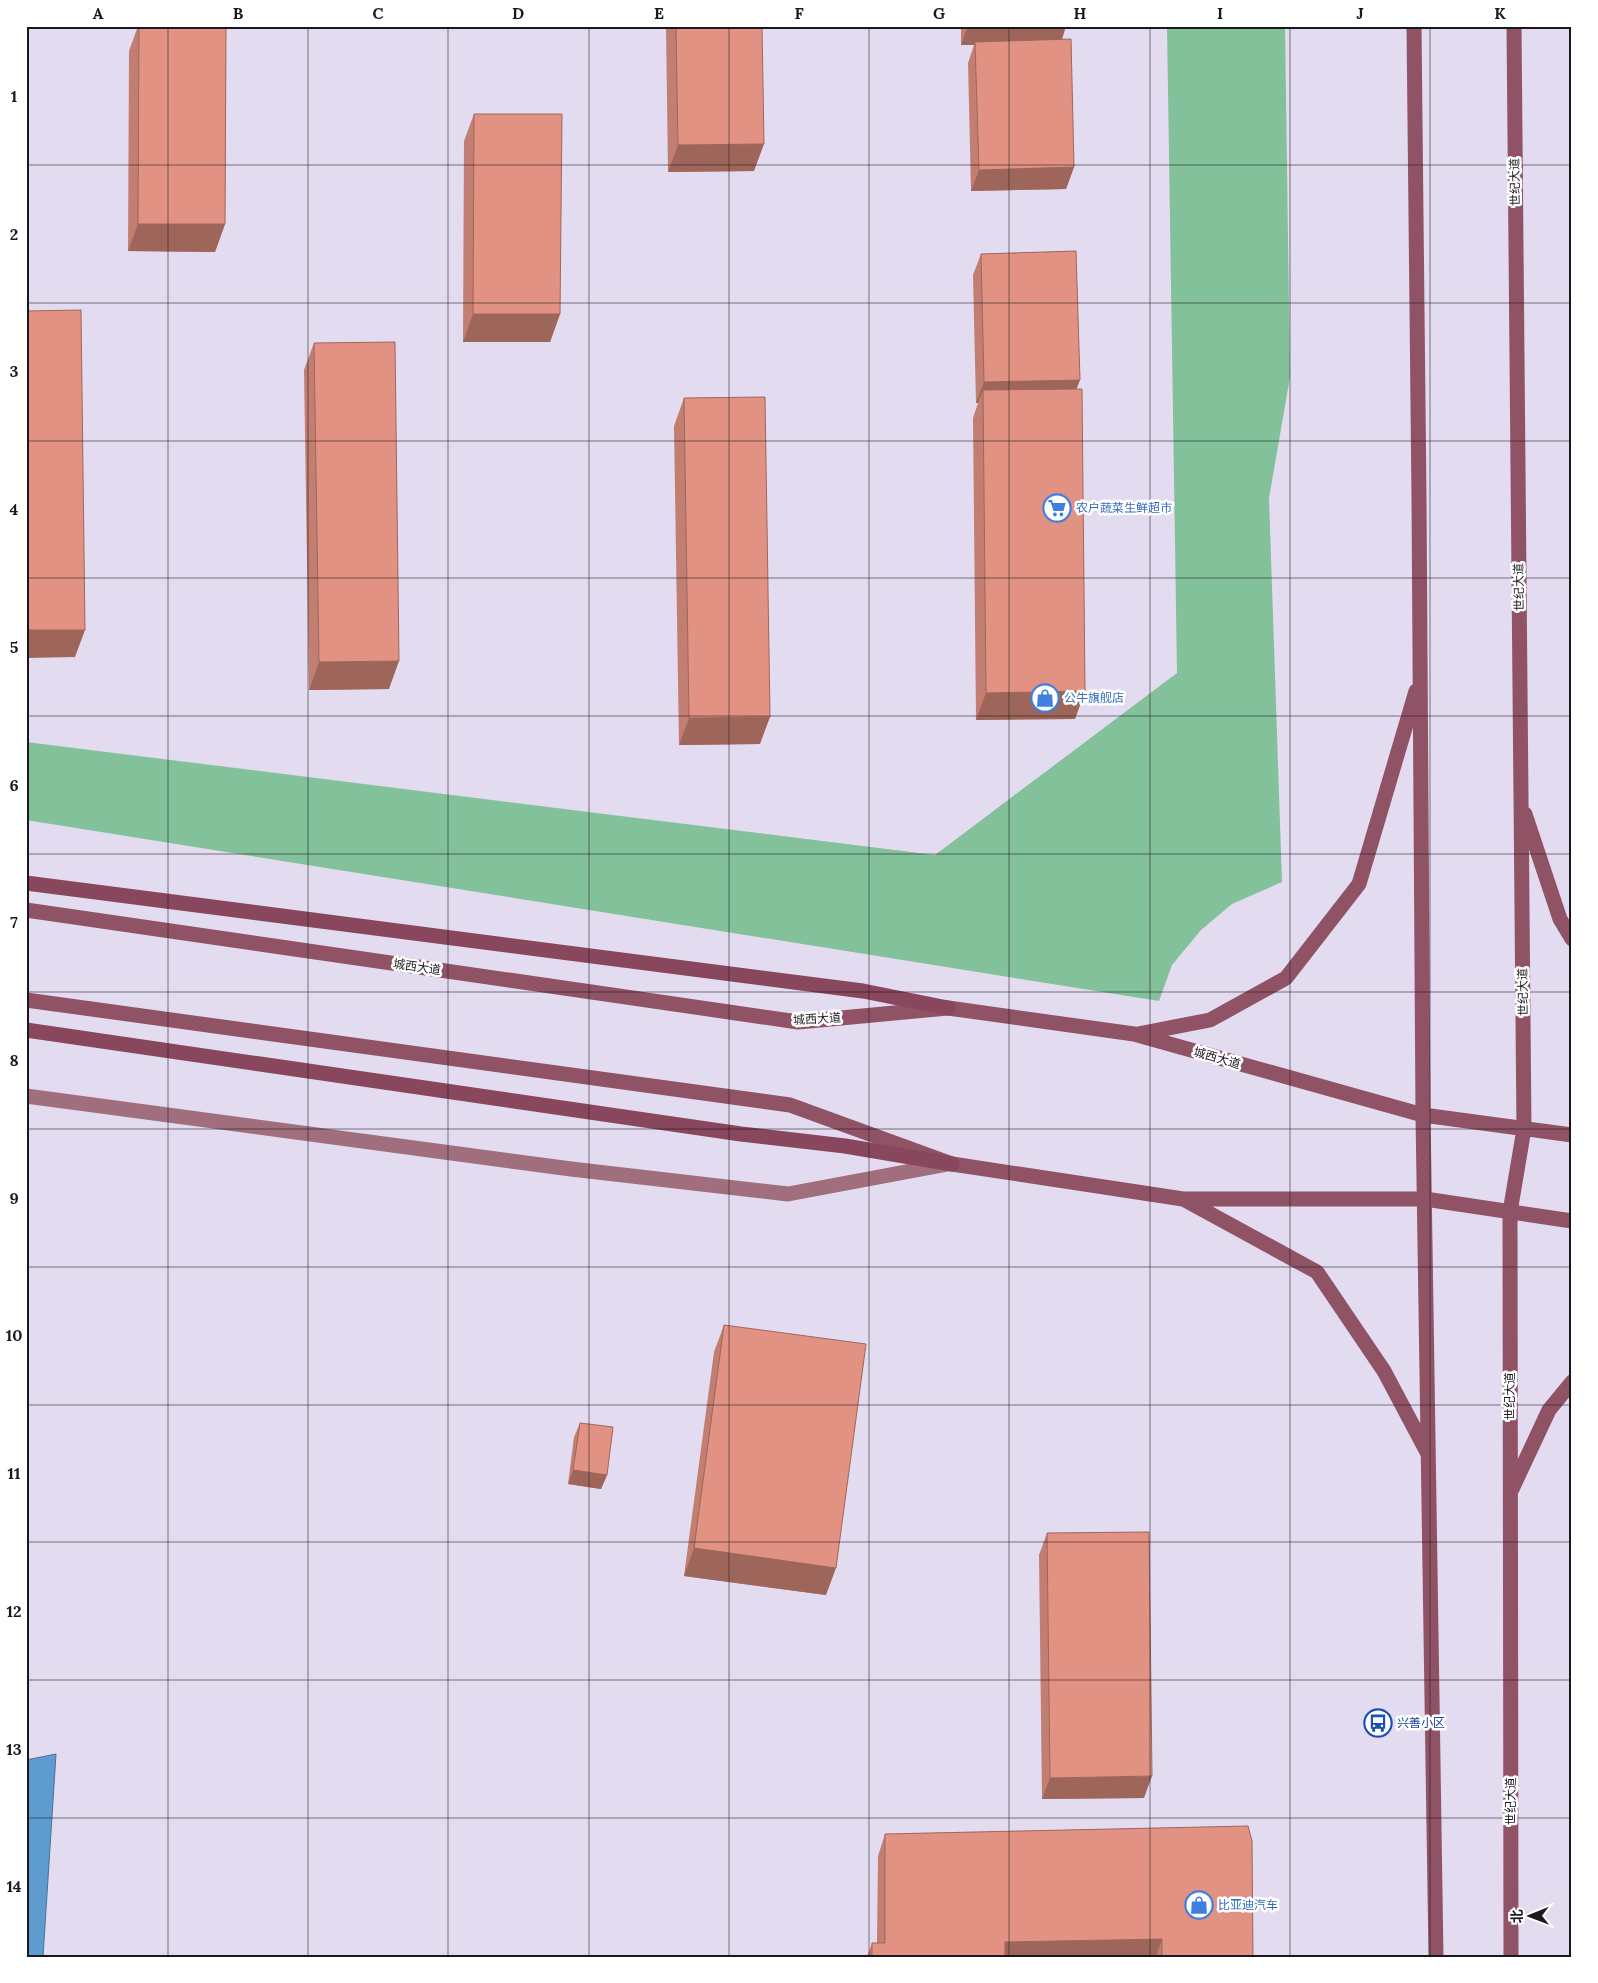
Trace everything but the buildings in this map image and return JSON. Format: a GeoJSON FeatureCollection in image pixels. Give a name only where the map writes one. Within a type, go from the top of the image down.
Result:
{"type":"FeatureCollection","features":[{"type":"Feature","properties":{"kind":"highway"},"geometry":{"type":"LineString","coordinates":[[26,883],[863,991],[948,1008]]}},
{"type":"Feature","properties":{"kind":"highway"},"geometry":{"type":"LineString","coordinates":[[26,1030],[741,1134],[845,1146],[952,1164]]}},
{"type":"Feature","properties":{"kind":"main road"},"geometry":{"type":"LineString","coordinates":[[1414,26],[1423,1116],[1436,1957]]}},
{"type":"Feature","properties":{"kind":"main road","name":"世纪大道"},"geometry":{"type":"LineString","coordinates":[[1511,1957],[1510,1212],[1524,1129],[1514,26]]}},
{"type":"Feature","properties":{"kind":"main road"},"geometry":{"type":"LineString","coordinates":[[1134,1034],[1210,1020],[1286,978],[1359,884],[1420,675]]}},
{"type":"Feature","properties":{"kind":"main road"},"geometry":{"type":"LineString","coordinates":[[1521,800],[1560,919],[1572,938]]}},
{"type":"Feature","properties":{"kind":"main road","name":"城西大道"},"geometry":{"type":"LineString","coordinates":[[26,910],[798,1022],[948,1008],[1134,1034],[1423,1116],[1572,1135]]}},
{"type":"Feature","properties":{"kind":"main road"},"geometry":{"type":"LineString","coordinates":[[26,1000],[790,1105],[952,1164],[1183,1199],[1425,1199],[1572,1221]]}},
{"type":"Feature","properties":{"kind":"main road"},"geometry":{"type":"LineString","coordinates":[[26,1096],[571,1169],[788,1194],[952,1164]]}},
{"type":"Feature","properties":{"kind":"main road"},"geometry":{"type":"LineString","coordinates":[[1183,1199],[1317,1272],[1384,1371],[1429,1456]]}},
{"type":"Feature","properties":{"kind":"main road"},"geometry":{"type":"LineString","coordinates":[[1510,1492],[1549,1410],[1572,1382]]}},
{"type":"Feature","properties":{"kind":"green space"},"geometry":{"type":"Polygon","coordinates":[[[1167,26],[1285,26],[1290,377],[1269,498],[1282,882],[1232,904],[1201,930],[1172,965],[1159,1001],[26,820],[26,742],[935,855],[1177,673],[1167,26]]]}},
{"type":"Feature","properties":{"kind":"water"},"geometry":{"type":"Polygon","coordinates":[[[56,1754],[43,1957],[26,1957],[26,1760],[56,1754]]]}},
{"type":"Feature","properties":{"kind":"place","name":"农户蔬菜生鲜超市"},"geometry":{"type":"Point","coordinates":[1057,508]}},
{"type":"Feature","properties":{"kind":"place","name":"公牛旗舰店"},"geometry":{"type":"Point","coordinates":[1045,698]}},
{"type":"Feature","properties":{"kind":"place","name":"兴善小区"},"geometry":{"type":"Point","coordinates":[1378,1723]}},
{"type":"Feature","properties":{"kind":"place","name":"比亚迪汽车"},"geometry":{"type":"Point","coordinates":[1199,1905]}}]}
